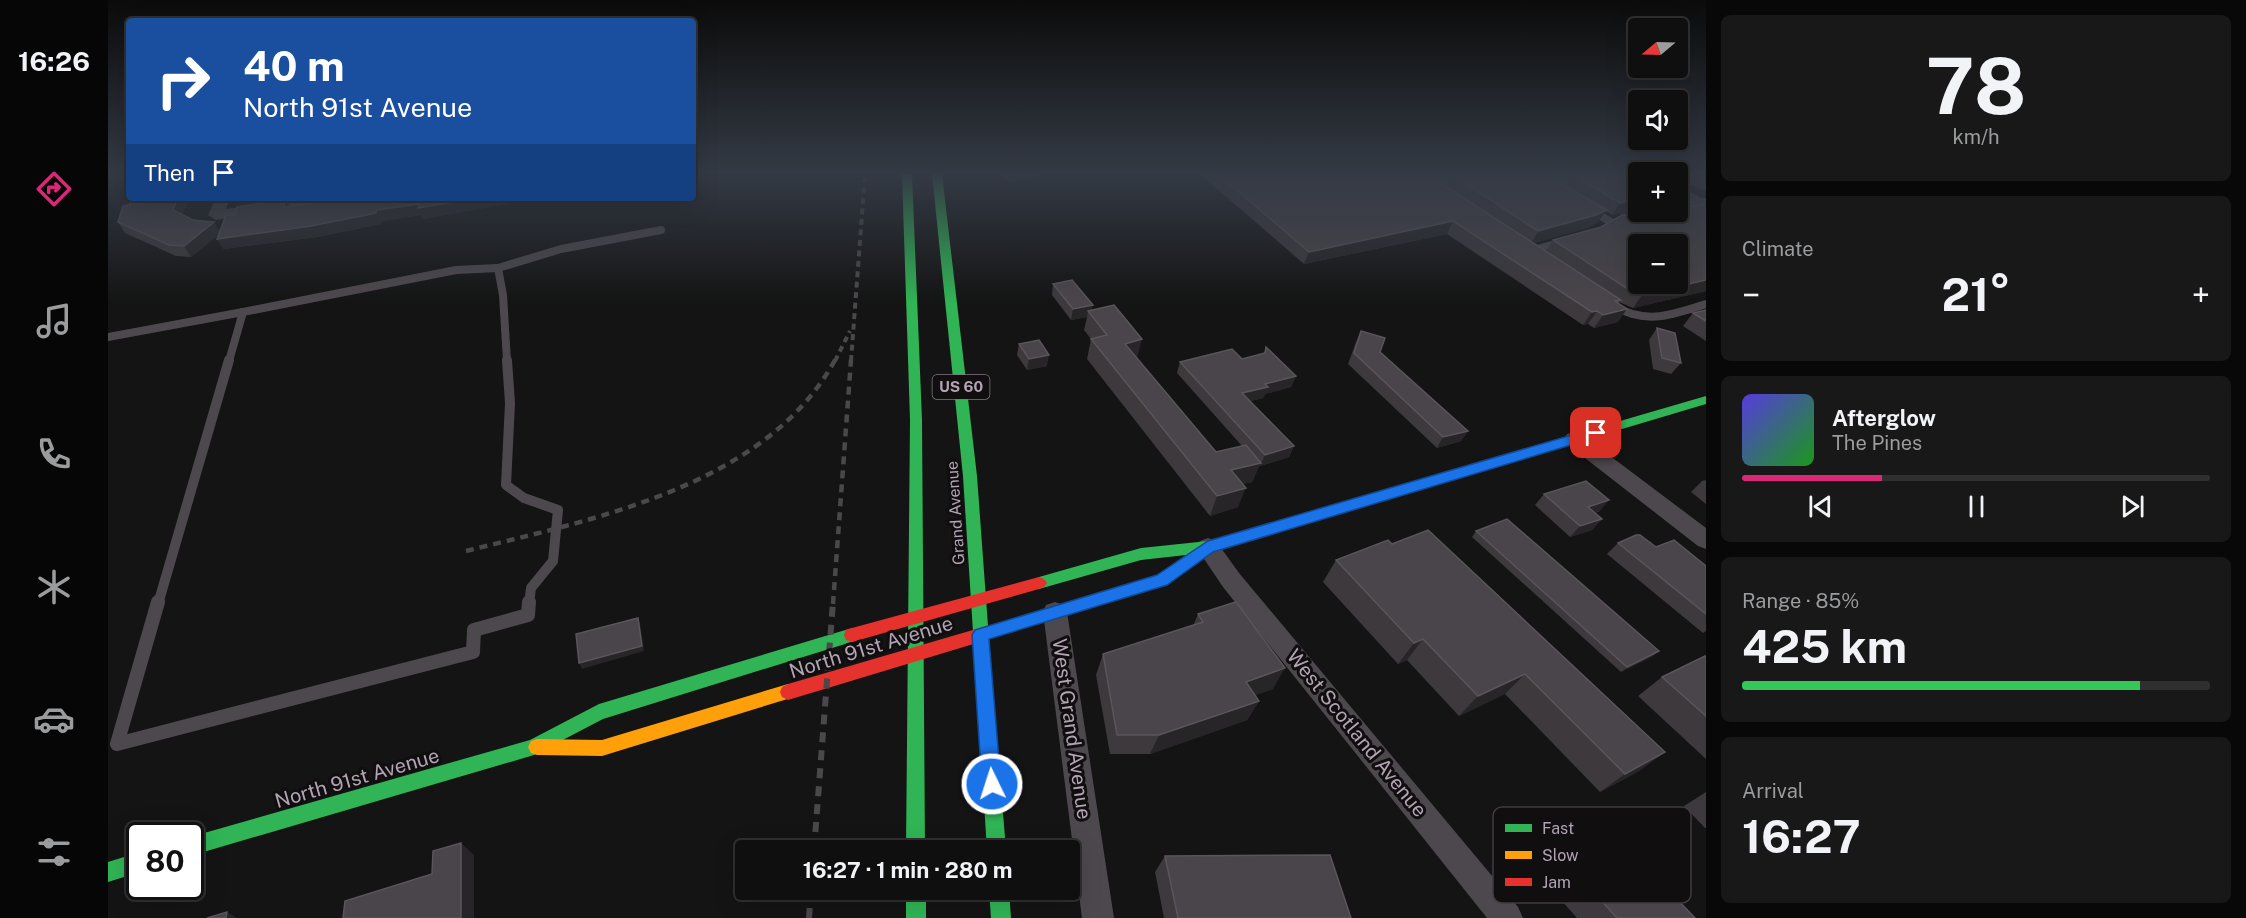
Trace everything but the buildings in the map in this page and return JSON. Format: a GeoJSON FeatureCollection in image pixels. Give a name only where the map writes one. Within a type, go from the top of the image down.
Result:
{"type":"FeatureCollection","features":[{"type":"Feature","properties":{"kind":"main road","name":"US 60"},"geometry":{"type":"LineString","coordinates":[[909,217],[916,420],[916,840]]}},
{"type":"Feature","properties":{"kind":"main road","name":"Grand Avenue"},"geometry":{"type":"LineString","coordinates":[[942,217],[970,476],[995,840]]}},
{"type":"Feature","properties":{"kind":"main road","name":"North 91st Avenue"},"geometry":{"type":"LineString","coordinates":[[204,843],[534,747],[599,712],[915,618],[1141,554],[1208,547],[1706,400]]}},
{"type":"Feature","properties":{"kind":"main road","name":"North 91st Avenue"},"geometry":{"type":"LineString","coordinates":[[534,747],[602,748],[1162,580],[1208,547]]}},
{"type":"Feature","properties":{"kind":"main road"},"geometry":{"type":"LineString","coordinates":[[108,872],[126,866]]}},
{"type":"Feature","properties":{"kind":"main road"},"geometry":{"type":"LineString","coordinates":[[916,900],[916,918]]}},
{"type":"Feature","properties":{"kind":"main road"},"geometry":{"type":"LineString","coordinates":[[1000,900],[1001,918]]}},
{"type":"Feature","properties":{"kind":"street"},"geometry":{"type":"LineString","coordinates":[[1574,439],[1706,540]]}},
{"type":"Feature","properties":{"kind":"street","name":"West Scotland Avenue"},"geometry":{"type":"LineString","coordinates":[[1208,547],[1231,580],[1493,901]]}},
{"type":"Feature","properties":{"kind":"street","name":"West Grand Avenue"},"geometry":{"type":"LineString","coordinates":[[1055,612],[1098,918]]}},
{"type":"Feature","properties":{"kind":"street","name":"West Scotland Avenue"},"geometry":{"type":"LineString","coordinates":[[1495,903],[1507,918]]}},
{"type":"Feature","properties":{"kind":"lane"},"geometry":{"type":"LineString","coordinates":[[1602,217],[1611,222]]}},
{"type":"Feature","properties":{"kind":"lane"},"geometry":{"type":"LineString","coordinates":[[1601,228],[1611,222],[1621,220]]}},
{"type":"Feature","properties":{"kind":"lane"},"geometry":{"type":"LineString","coordinates":[[108,337],[456,270],[498,268],[561,249],[661,230]]}},
{"type":"Feature","properties":{"kind":"lane"},"geometry":{"type":"LineString","coordinates":[[1528,251],[1572,240]]}},
{"type":"Feature","properties":{"kind":"lane"},"geometry":{"type":"LineString","coordinates":[[1519,244],[1538,257]]}},
{"type":"Feature","properties":{"kind":"lane"},"geometry":{"type":"LineString","coordinates":[[243,312],[117,744],[473,652],[474,630],[528,615],[531,588],[553,561],[558,510],[515,496],[506,485],[510,404],[503,294],[498,268]]}},
{"type":"Feature","properties":{"kind":"lane"},"geometry":{"type":"LineString","coordinates":[[1601,298],[1639,319],[1662,318],[1706,304]]}},
{"type":"Feature","properties":{"kind":"railway"},"geometry":{"type":"LineString","coordinates":[[851,361],[862,217]]}},
{"type":"Feature","properties":{"kind":"railway"},"geometry":{"type":"LineString","coordinates":[[835,361],[850,331]]}},
{"type":"Feature","properties":{"kind":"railway"},"geometry":{"type":"LineString","coordinates":[[466,551],[621,510],[673,491],[722,467],[766,439],[805,403],[835,360]]}},
{"type":"Feature","properties":{"kind":"railway"},"geometry":{"type":"LineString","coordinates":[[833,604],[851,360]]}},
{"type":"Feature","properties":{"kind":"railway"},"geometry":{"type":"LineString","coordinates":[[815,840],[833,602]]}},
{"type":"Feature","properties":{"kind":"railway"},"geometry":{"type":"LineString","coordinates":[[809,918],[810,900]]}},
{"type":"Feature","properties":{"kind":"traffic: fast"},"geometry":{"type":"LineString","coordinates":[[909,217],[916,420],[916,840]]}},
{"type":"Feature","properties":{"kind":"traffic: fast"},"geometry":{"type":"LineString","coordinates":[[942,217],[970,476],[995,840]]}},
{"type":"Feature","properties":{"kind":"traffic: fast"},"geometry":{"type":"LineString","coordinates":[[1039,583],[1141,554],[1208,547],[1706,400]]}},
{"type":"Feature","properties":{"kind":"traffic: fast"},"geometry":{"type":"LineString","coordinates":[[990,632],[1162,580],[1207,548]]}},
{"type":"Feature","properties":{"kind":"traffic: fast"},"geometry":{"type":"LineString","coordinates":[[204,843],[534,747],[599,712],[852,635]]}},
{"type":"Feature","properties":{"kind":"traffic: fast"},"geometry":{"type":"LineString","coordinates":[[108,872],[126,866]]}},
{"type":"Feature","properties":{"kind":"traffic: fast"},"geometry":{"type":"LineString","coordinates":[[916,900],[916,918]]}},
{"type":"Feature","properties":{"kind":"traffic: fast"},"geometry":{"type":"LineString","coordinates":[[1000,900],[1001,918]]}},
{"type":"Feature","properties":{"kind":"traffic: slow"},"geometry":{"type":"LineString","coordinates":[[537,747],[602,748],[788,692]]}},
{"type":"Feature","properties":{"kind":"traffic: jam"},"geometry":{"type":"LineString","coordinates":[[852,635],[1039,583]]}},
{"type":"Feature","properties":{"kind":"traffic: jam"},"geometry":{"type":"LineString","coordinates":[[788,692],[990,632]]}},
{"type":"Feature","properties":{"kind":"route"},"geometry":{"type":"LineString","coordinates":[[992,784],[981,635],[1162,580],[1208,547],[1596,433]]}}]}
